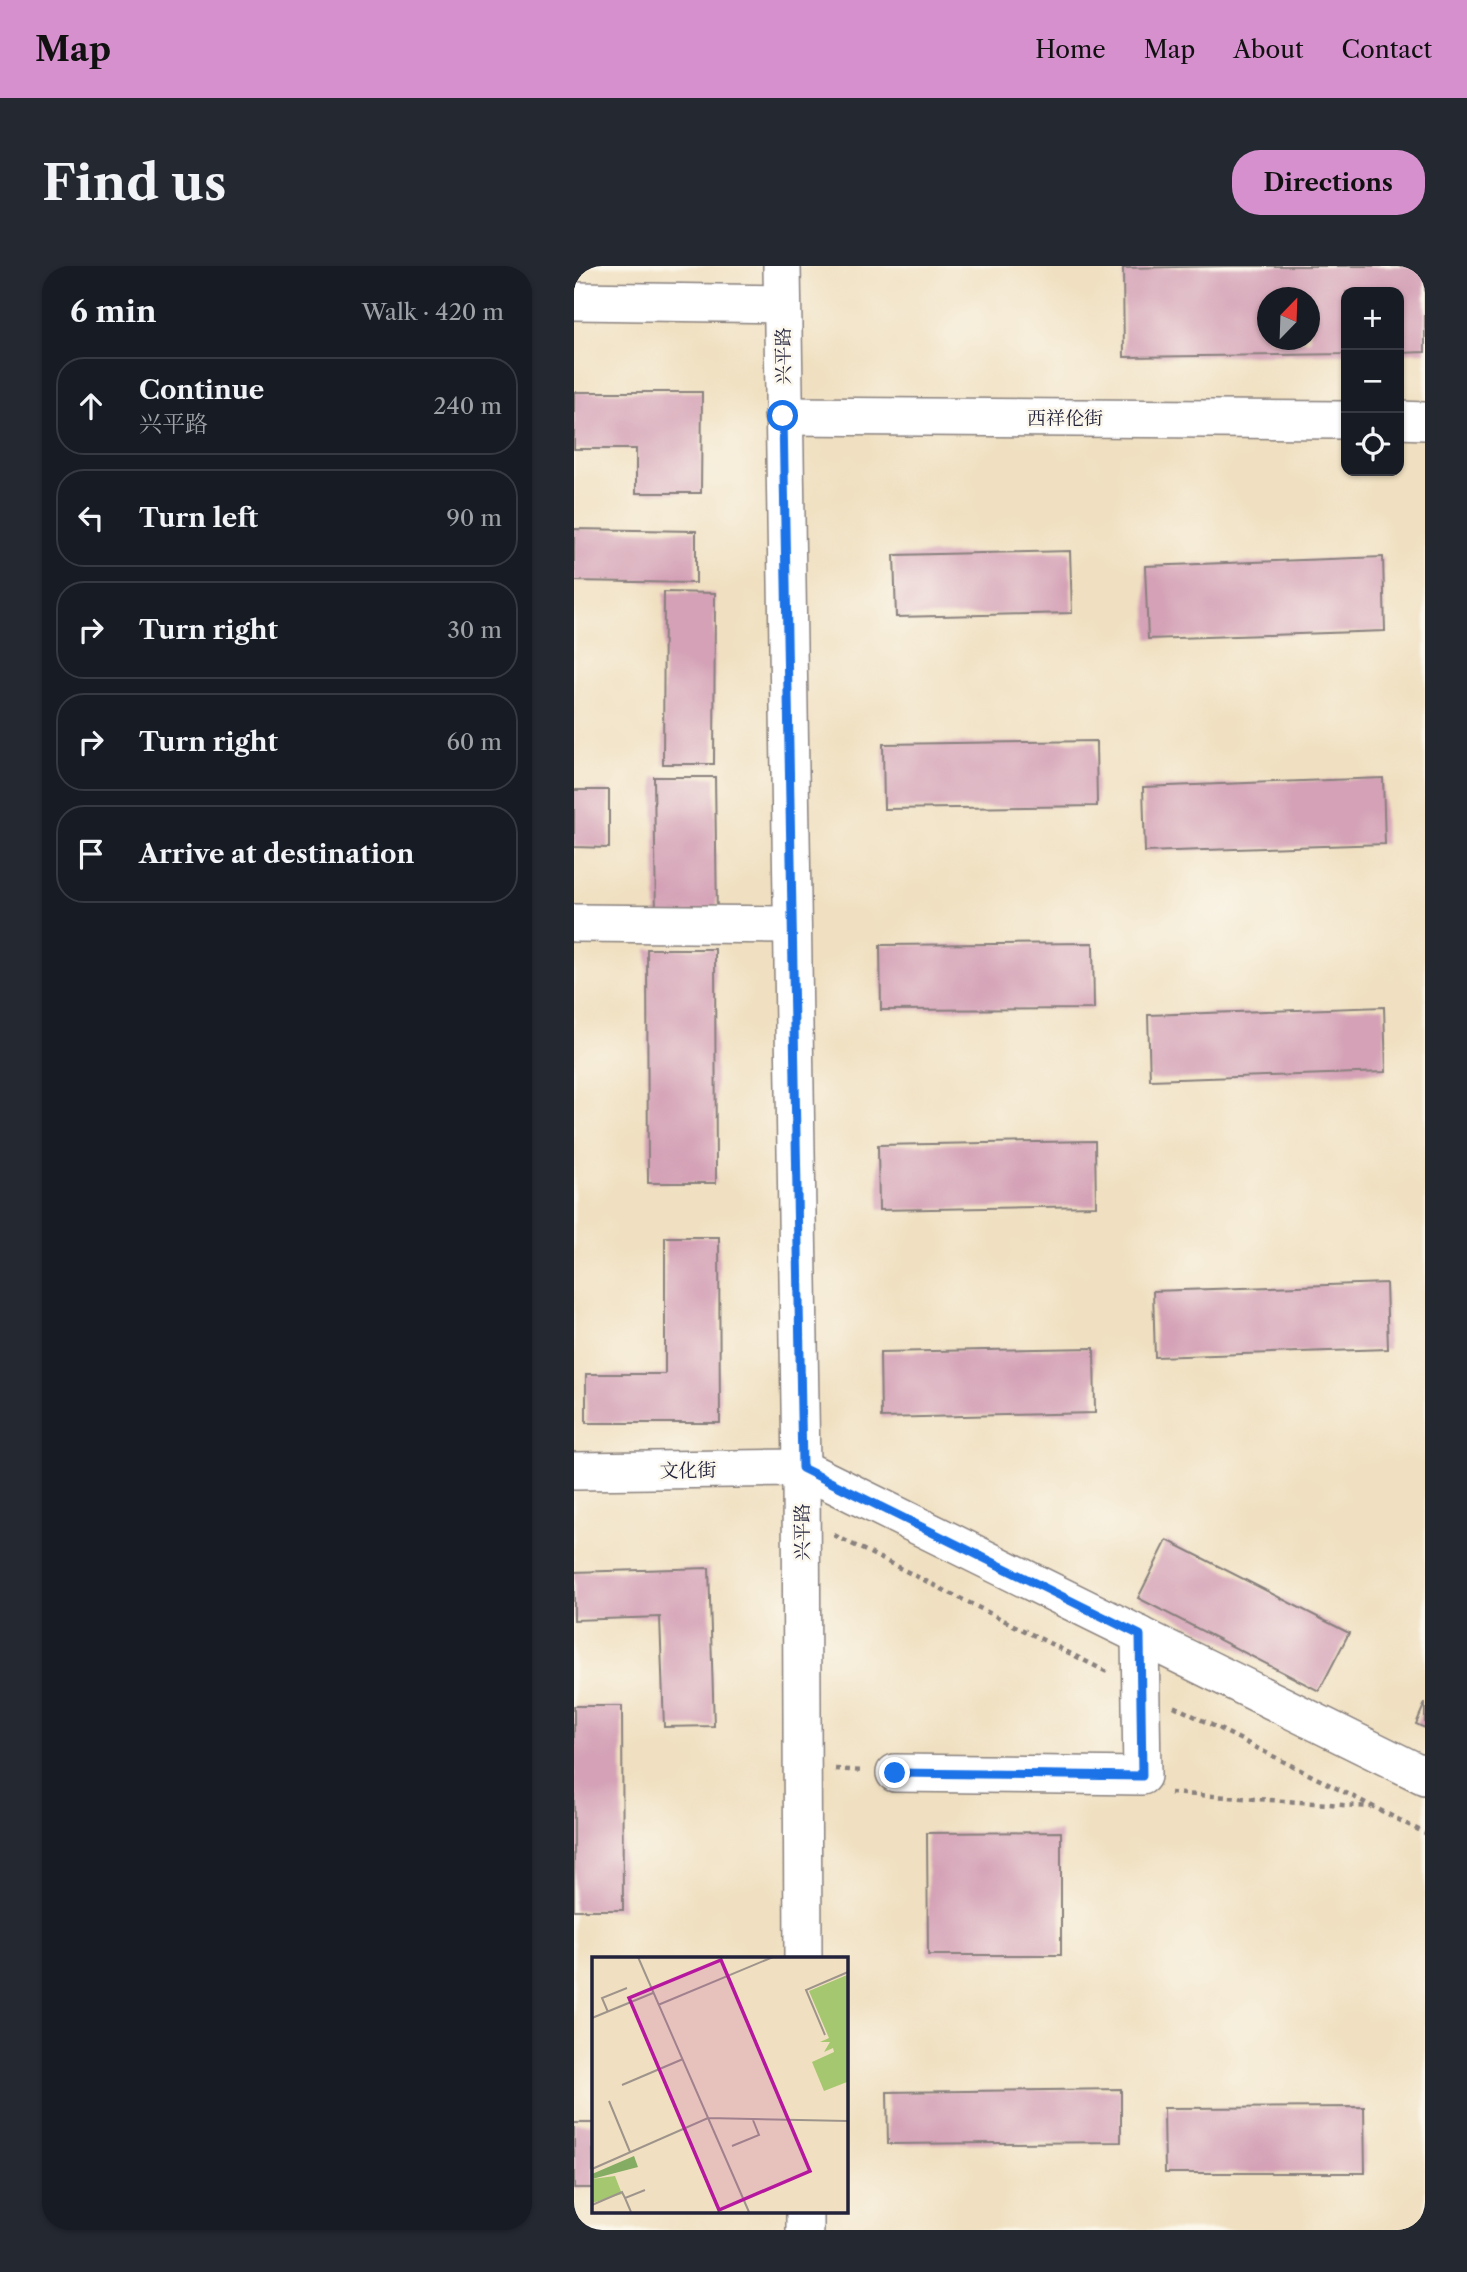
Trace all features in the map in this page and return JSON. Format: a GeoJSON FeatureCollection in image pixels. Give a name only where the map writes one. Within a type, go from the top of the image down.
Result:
{"type":"FeatureCollection","features":[{"type":"Feature","properties":{"kind":"street","name":"兴平路"},"geometry":{"type":"LineString","coordinates":[[782,266],[802,1468],[803,1957]]}},
{"type":"Feature","properties":{"kind":"street"},"geometry":{"type":"LineString","coordinates":[[574,301],[782,304]]}},
{"type":"Feature","properties":{"kind":"street","name":"西祥伦街"},"geometry":{"type":"LineString","coordinates":[[783,416],[1341,420]]}},
{"type":"Feature","properties":{"kind":"street"},"geometry":{"type":"LineString","coordinates":[[1404,421],[1425,421]]}},
{"type":"Feature","properties":{"kind":"street"},"geometry":{"type":"LineString","coordinates":[[574,923],[792,925]]}},
{"type":"Feature","properties":{"kind":"street"},"geometry":{"type":"LineString","coordinates":[[802,1468],[1425,1776]]}},
{"type":"Feature","properties":{"kind":"street","name":"文化街"},"geometry":{"type":"LineString","coordinates":[[574,1471],[802,1468]]}},
{"type":"Feature","properties":{"kind":"street"},"geometry":{"type":"LineString","coordinates":[[895,1773],[1142,1776],[1140,1635]]}},
{"type":"Feature","properties":{"kind":"street"},"geometry":{"type":"LineString","coordinates":[[805,2212],[805,2230]]}},
{"type":"Feature","properties":{"kind":"building"},"geometry":{"type":"Polygon","coordinates":[[[1425,266],[1425,352],[1404,353],[1404,287],[1341,287],[1341,354],[1124,357],[1123,268],[1425,266]]]}},
{"type":"Feature","properties":{"kind":"building"},"geometry":{"type":"Polygon","coordinates":[[[574,392],[702,392],[701,493],[636,493],[636,449],[574,449],[574,392]]]}},
{"type":"Feature","properties":{"kind":"building"},"geometry":{"type":"Polygon","coordinates":[[[574,529],[696,531],[696,583],[574,581],[574,529]]]}},
{"type":"Feature","properties":{"kind":"building"},"geometry":{"type":"Polygon","coordinates":[[[1070,551],[1072,613],[896,617],[894,555],[1070,551]]]}},
{"type":"Feature","properties":{"kind":"building"},"geometry":{"type":"Polygon","coordinates":[[[1383,557],[1385,631],[1148,639],[1145,566],[1383,557]]]}},
{"type":"Feature","properties":{"kind":"building"},"geometry":{"type":"Polygon","coordinates":[[[664,592],[715,593],[714,764],[663,764],[664,592]]]}},
{"type":"Feature","properties":{"kind":"building"},"geometry":{"type":"Polygon","coordinates":[[[1096,741],[1097,806],[884,809],[883,744],[1096,741]]]}},
{"type":"Feature","properties":{"kind":"building"},"geometry":{"type":"Polygon","coordinates":[[[654,777],[715,777],[717,917],[656,917],[654,777]]]}},
{"type":"Feature","properties":{"kind":"building"},"geometry":{"type":"Polygon","coordinates":[[[1383,778],[1385,844],[1145,852],[1143,787],[1383,778]]]}},
{"type":"Feature","properties":{"kind":"building"},"geometry":{"type":"Polygon","coordinates":[[[574,790],[609,790],[609,848],[574,847],[574,790]]]}},
{"type":"Feature","properties":{"kind":"building"},"geometry":{"type":"Polygon","coordinates":[[[1093,943],[1094,1009],[881,1010],[880,945],[1093,943]]]}},
{"type":"Feature","properties":{"kind":"building"},"geometry":{"type":"Polygon","coordinates":[[[647,949],[715,949],[716,1183],[648,1183],[647,949]]]}},
{"type":"Feature","properties":{"kind":"building"},"geometry":{"type":"Polygon","coordinates":[[[1384,1007],[1386,1072],[1150,1080],[1148,1015],[1384,1007]]]}},
{"type":"Feature","properties":{"kind":"building"},"geometry":{"type":"Polygon","coordinates":[[[1095,1141],[1096,1206],[879,1210],[878,1145],[1095,1141]]]}},
{"type":"Feature","properties":{"kind":"building"},"geometry":{"type":"Polygon","coordinates":[[[665,1237],[719,1237],[720,1423],[586,1423],[586,1374],[665,1374],[665,1237]]]}},
{"type":"Feature","properties":{"kind":"building"},"geometry":{"type":"Polygon","coordinates":[[[1386,1283],[1388,1349],[1155,1357],[1153,1291],[1386,1283]]]}},
{"type":"Feature","properties":{"kind":"building"},"geometry":{"type":"Polygon","coordinates":[[[1094,1348],[1095,1413],[881,1418],[880,1352],[1094,1348]]]}},
{"type":"Feature","properties":{"kind":"building"},"geometry":{"type":"Polygon","coordinates":[[[1167,1540],[1349,1633],[1319,1691],[1138,1598],[1167,1540]]]}},
{"type":"Feature","properties":{"kind":"building"},"geometry":{"type":"Polygon","coordinates":[[[709,1568],[714,1726],[664,1727],[660,1617],[574,1620],[574,1572],[709,1568]]]}},
{"type":"Feature","properties":{"kind":"building"},"geometry":{"type":"Polygon","coordinates":[[[1425,1703],[1425,1728],[1416,1724],[1425,1703]]]}},
{"type":"Feature","properties":{"kind":"building"},"geometry":{"type":"Polygon","coordinates":[[[574,1706],[622,1706],[623,1910],[574,1910],[574,1706]]]}},
{"type":"Feature","properties":{"kind":"building"},"geometry":{"type":"Polygon","coordinates":[[[1061,1832],[1061,1955],[928,1955],[927,1833],[1061,1832]]]}},
{"type":"Feature","properties":{"kind":"building"},"geometry":{"type":"Polygon","coordinates":[[[1121,2089],[1121,2142],[888,2144],[887,2092],[1121,2089]]]}},
{"type":"Feature","properties":{"kind":"building"},"geometry":{"type":"Polygon","coordinates":[[[1364,2107],[1365,2173],[1165,2173],[1164,2108],[1364,2107]]]}},
{"type":"Feature","properties":{"kind":"building"},"geometry":{"type":"Polygon","coordinates":[[[574,2123],[592,2123],[592,2188],[574,2188],[574,2123]]]}},
{"type":"Feature","properties":{"kind":"route"},"geometry":{"type":"LineString","coordinates":[[783,416],[802,1468],[1140,1635],[1142,1776],[895,1773]]}}]}
